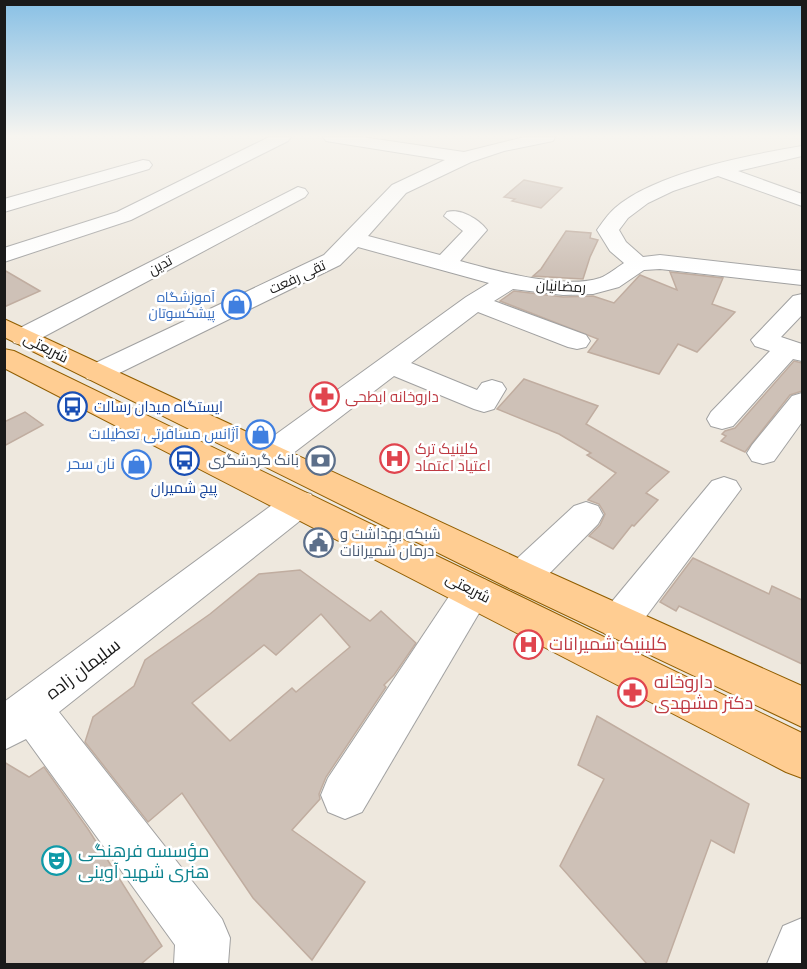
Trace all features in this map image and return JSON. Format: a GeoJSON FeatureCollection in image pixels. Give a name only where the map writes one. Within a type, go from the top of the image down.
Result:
{"type":"FeatureCollection","features":[{"type":"Feature","properties":{"kind":"main road","name":"شریعتی"},"geometry":{"type":"LineString","coordinates":[[11,340],[97,373],[522,577],[802,707]]}},
{"type":"Feature","properties":{"kind":"main road","name":"شریعتی"},"geometry":{"type":"LineString","coordinates":[[11,340],[299,503],[802,756]]}},
{"type":"Feature","properties":{"kind":"street"},"geometry":{"type":"LineString","coordinates":[[4,206],[85,182]]}},
{"type":"Feature","properties":{"kind":"street"},"geometry":{"type":"LineString","coordinates":[[4,255],[124,216],[192,182]]}},
{"type":"Feature","properties":{"kind":"street","name":"تقی رفعت"},"geometry":{"type":"LineString","coordinates":[[97,373],[332,260],[399,189],[413,182]]}},
{"type":"Feature","properties":{"kind":"street"},"geometry":{"type":"LineString","coordinates":[[679,182],[642,198],[613,220],[608,230],[618,246],[638,264],[660,262],[720,267],[802,278]]}},
{"type":"Feature","properties":{"kind":"street"},"geometry":{"type":"LineString","coordinates":[[752,182],[802,200]]}},
{"type":"Feature","properties":{"kind":"street"},"geometry":{"type":"LineString","coordinates":[[752,203],[774,190]]}},
{"type":"Feature","properties":{"kind":"street","name":"تدین"},"geometry":{"type":"LineString","coordinates":[[11,340],[298,193]]}},
{"type":"Feature","properties":{"kind":"street"},"geometry":{"type":"LineString","coordinates":[[642,198],[669,207]]}},
{"type":"Feature","properties":{"kind":"street"},"geometry":{"type":"LineString","coordinates":[[445,264],[476,230],[454,216]]}},
{"type":"Feature","properties":{"kind":"street"},"geometry":{"type":"LineString","coordinates":[[399,251],[419,235]]}},
{"type":"Feature","properties":{"kind":"street","name":"رمضانیان"},"geometry":{"type":"LineString","coordinates":[[354,239],[509,281],[563,288],[593,287],[611,282],[638,264]]}},
{"type":"Feature","properties":{"kind":"street"},"geometry":{"type":"LineString","coordinates":[[268,456],[475,302],[509,281]]}},
{"type":"Feature","properties":{"kind":"street"},"geometry":{"type":"LineString","coordinates":[[582,312],[593,287]]}},
{"type":"Feature","properties":{"kind":"street"},"geometry":{"type":"LineString","coordinates":[[722,419],[795,351],[764,340],[802,301]]}},
{"type":"Feature","properties":{"kind":"street"},"geometry":{"type":"LineString","coordinates":[[475,302],[577,341]]}},
{"type":"Feature","properties":{"kind":"street"},"geometry":{"type":"LineString","coordinates":[[392,364],[484,403],[492,389]]}},
{"type":"Feature","properties":{"kind":"street"},"geometry":{"type":"LineString","coordinates":[[764,453],[802,402]]}},
{"type":"Feature","properties":{"kind":"street"},"geometry":{"type":"LineString","coordinates":[[619,622],[724,489]]}},
{"type":"Feature","properties":{"kind":"street","name":"سلیمان زاده"},"geometry":{"type":"LineString","coordinates":[[201,964],[203,938],[17,719],[299,503]]}},
{"type":"Feature","properties":{"kind":"street"},"geometry":{"type":"LineString","coordinates":[[522,577],[586,515]]}},
{"type":"Feature","properties":{"kind":"street"},"geometry":{"type":"LineString","coordinates":[[345,795],[473,591]]}},
{"type":"Feature","properties":{"kind":"street"},"geometry":{"type":"LineString","coordinates":[[795,964],[802,945]]}},
{"type":"Feature","properties":{"kind":"building"},"geometry":{"type":"Polygon","coordinates":[[[521,182],[535,182],[562,188],[541,208],[504,197],[521,182]]]}},
{"type":"Feature","properties":{"kind":"building"},"geometry":{"type":"Polygon","coordinates":[[[566,231],[591,233],[590,238],[598,240],[583,279],[533,276],[541,269],[566,231]]]}},
{"type":"Feature","properties":{"kind":"building"},"geometry":{"type":"Polygon","coordinates":[[[4,270],[40,291],[4,307],[4,270]]]}},
{"type":"Feature","properties":{"kind":"building"},"geometry":{"type":"Polygon","coordinates":[[[670,272],[723,278],[712,304],[735,312],[697,352],[678,344],[659,374],[588,352],[598,339],[500,301],[514,291],[563,297],[593,296],[614,303],[640,275],[677,290],[670,272]]]}},
{"type":"Feature","properties":{"kind":"building"},"geometry":{"type":"Polygon","coordinates":[[[794,361],[802,363],[802,391],[790,395],[745,452],[721,441],[726,436],[722,434],[735,428],[794,361]]]}},
{"type":"Feature","properties":{"kind":"building"},"geometry":{"type":"Polygon","coordinates":[[[524,379],[598,406],[586,424],[669,472],[646,493],[658,500],[634,526],[632,525],[613,549],[589,536],[600,525],[605,514],[599,504],[588,500],[616,473],[587,455],[591,453],[559,434],[497,409],[524,379]]]}},
{"type":"Feature","properties":{"kind":"building"},"geometry":{"type":"Polygon","coordinates":[[[25,412],[43,425],[4,446],[4,422],[25,412]]]}},
{"type":"Feature","properties":{"kind":"building"},"geometry":{"type":"Polygon","coordinates":[[[693,558],[769,594],[772,586],[802,600],[802,664],[679,606],[676,611],[660,602],[693,558]]]}},
{"type":"Feature","properties":{"kind":"building"},"geometry":{"type":"Polygon","coordinates":[[[300,570],[370,621],[381,611],[416,643],[394,675],[384,685],[386,687],[326,777],[319,794],[320,799],[292,830],[365,882],[312,960],[253,898],[182,793],[148,822],[85,742],[93,717],[134,686],[145,660],[210,614],[259,574],[300,570]],[[321,614],[276,655],[264,645],[192,703],[230,741],[292,688],[296,692],[350,647],[321,614]]]}},
{"type":"Feature","properties":{"kind":"building"},"geometry":{"type":"Polygon","coordinates":[[[597,716],[749,804],[734,853],[711,840],[666,964],[647,964],[560,866],[604,779],[578,765],[597,716]]]}},
{"type":"Feature","properties":{"kind":"building","name":"مؤسسه فرهنگی هنری شهید آوینی"},"geometry":{"type":"Polygon","coordinates":[[[4,762],[29,777],[44,767],[88,829],[162,946],[141,964],[4,964],[4,762]]]}},
{"type":"Feature","properties":{"kind":"place","name":"آموزشگاه پیشکسوتان"},"geometry":{"type":"Point","coordinates":[236,305]}},
{"type":"Feature","properties":{"kind":"place","name":"داروخانه ابطحی"},"geometry":{"type":"Point","coordinates":[324,397]}},
{"type":"Feature","properties":{"kind":"place","name":"ایستگاه میدان رسالت"},"geometry":{"type":"Point","coordinates":[73,407]}},
{"type":"Feature","properties":{"kind":"place","name":"آژانس مسافرتی تعطیلات"},"geometry":{"type":"Point","coordinates":[260,434]}},
{"type":"Feature","properties":{"kind":"place","name":"کلینیک ترک اعتیاد اعتماد"},"geometry":{"type":"Point","coordinates":[394,458]}},
{"type":"Feature","properties":{"kind":"place","name":"بانک گردشگری"},"geometry":{"type":"Point","coordinates":[320,460]}},
{"type":"Feature","properties":{"kind":"place","name":"پیچ شمیران"},"geometry":{"type":"Point","coordinates":[184,461]}},
{"type":"Feature","properties":{"kind":"place","name":"نان سحر"},"geometry":{"type":"Point","coordinates":[136,464]}},
{"type":"Feature","properties":{"kind":"place","name":"شبکه بهداشت و درمان شمیرانات"},"geometry":{"type":"Point","coordinates":[319,543]}},
{"type":"Feature","properties":{"kind":"place","name":"کلینیک شمیرانات"},"geometry":{"type":"Point","coordinates":[528,644]}},
{"type":"Feature","properties":{"kind":"place","name":"داروخانه دکتر مشهدی"},"geometry":{"type":"Point","coordinates":[633,692]}},
{"type":"Feature","properties":{"kind":"place","name":"مؤسسه فرهنگی هنری شهید آوینی"},"geometry":{"type":"Point","coordinates":[57,861]}}]}
